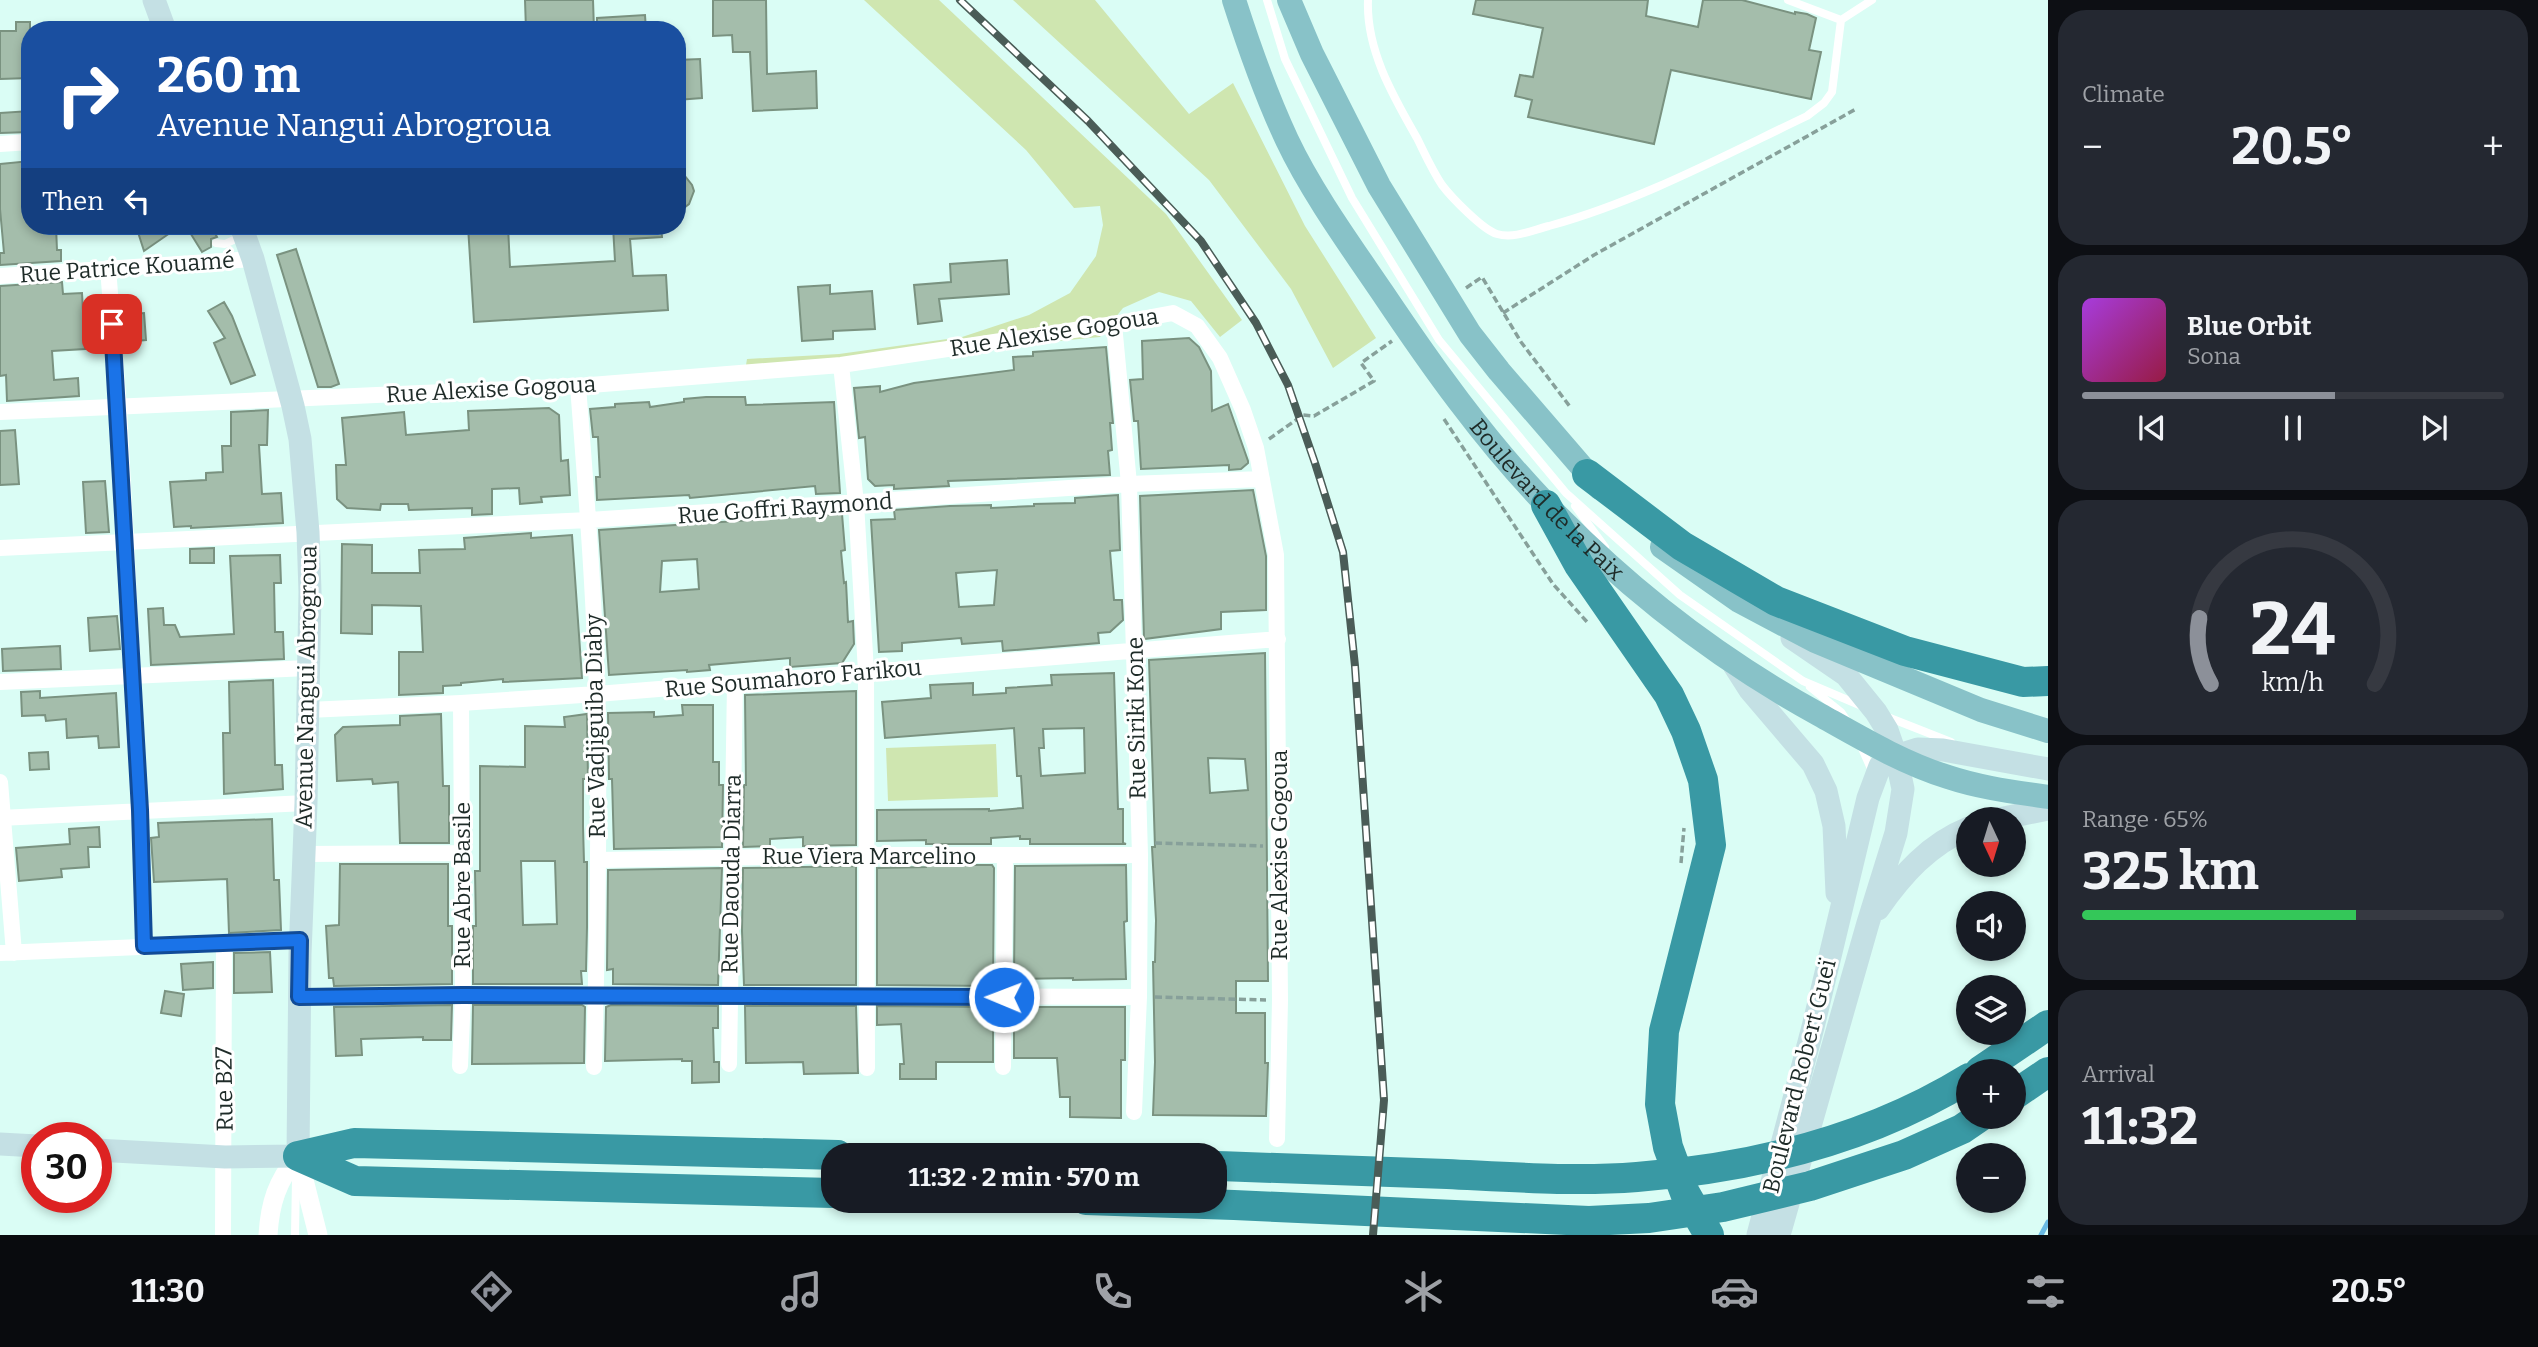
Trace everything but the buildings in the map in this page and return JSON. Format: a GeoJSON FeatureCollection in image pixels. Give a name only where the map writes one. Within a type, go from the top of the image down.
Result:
{"type":"FeatureCollection","features":[{"type":"Feature","properties":{"kind":"highway"},"geometry":{"type":"LineString","coordinates":[[1566,490],[1682,546],[1776,601],[1905,651],[2023,682],[2048,681]]}},
{"type":"Feature","properties":{"kind":"highway"},"geometry":{"type":"LineString","coordinates":[[1566,490],[1579,565],[1669,695],[1686,731],[1703,780],[1711,845],[1664,1031],[1660,1104],[1668,1147],[1685,1193],[1709,1235]]}},
{"type":"Feature","properties":{"kind":"highway"},"geometry":{"type":"LineString","coordinates":[[1998,1059],[2048,1025]]}},
{"type":"Feature","properties":{"kind":"highway"},"geometry":{"type":"LineString","coordinates":[[2026,1087],[2048,1072]]}},
{"type":"Feature","properties":{"kind":"highway"},"geometry":{"type":"LineString","coordinates":[[1227,1167],[1541,1178],[1649,1176],[1731,1166],[1821,1144],[1892,1118],[1956,1085]]}},
{"type":"Feature","properties":{"kind":"highway"},"geometry":{"type":"LineString","coordinates":[[1227,1205],[1589,1221],[1650,1218],[1723,1207],[1810,1186],[1904,1155],[1962,1129]]}},
{"type":"Feature","properties":{"kind":"highway"},"geometry":{"type":"LineString","coordinates":[[298,1156],[354,1143],[821,1155]]}},
{"type":"Feature","properties":{"kind":"highway"},"geometry":{"type":"LineString","coordinates":[[298,1156],[355,1181],[821,1194]]}},
{"type":"Feature","properties":{"kind":"main road"},"geometry":{"type":"LineString","coordinates":[[153,0],[161,21]]}},
{"type":"Feature","properties":{"kind":"main road","name":"Boulevard de la Paix"},"geometry":{"type":"LineString","coordinates":[[1234,0],[1287,141],[1336,225],[1424,353],[1504,457],[1633,523],[1683,564],[1846,675],[1876,712]]}},
{"type":"Feature","properties":{"kind":"main road","name":"Boulevard de la Paix"},"geometry":{"type":"LineString","coordinates":[[1289,0],[1312,54],[1379,186],[1470,334],[1499,371],[1566,490],[1632,585],[1734,665],[1896,756],[1959,780],[2048,797]]}},
{"type":"Feature","properties":{"kind":"main road","name":"Avenue Nangui Abrogroua"},"geometry":{"type":"LineString","coordinates":[[244,235],[253,259],[300,439],[308,532],[310,592],[300,940],[298,1156]]}},
{"type":"Feature","properties":{"kind":"main road","name":"Boulevard de la Paix"},"geometry":{"type":"LineString","coordinates":[[1740,601],[1815,642],[1981,710],[2048,731]]}},
{"type":"Feature","properties":{"kind":"main road","name":"Boulevard Robert Gueï"},"geometry":{"type":"LineString","coordinates":[[1734,665],[1750,690],[1813,764],[1826,791],[1834,826],[1839,917]]}},
{"type":"Feature","properties":{"kind":"main road","name":"Boulevard Robert Gueï"},"geometry":{"type":"LineString","coordinates":[[1779,1235],[1901,808],[1903,789],[1896,756],[1887,730],[1876,712]]}},
{"type":"Feature","properties":{"kind":"main road"},"geometry":{"type":"LineString","coordinates":[[1874,777],[1880,766],[1896,756],[1918,749],[1982,757]]}},
{"type":"Feature","properties":{"kind":"main road","name":"Boulevard de la Paix"},"geometry":{"type":"LineString","coordinates":[[1982,757],[2048,769]]}},
{"type":"Feature","properties":{"kind":"main road","name":"Boulevard Robert Gueï"},"geometry":{"type":"LineString","coordinates":[[1758,1235],[1813,1027],[1874,777]]}},
{"type":"Feature","properties":{"kind":"main road"},"geometry":{"type":"LineString","coordinates":[[2026,813],[2048,809]]}},
{"type":"Feature","properties":{"kind":"main road","name":"Boulevard Robert Gueï"},"geometry":{"type":"LineString","coordinates":[[1868,923],[1892,889],[1915,864],[1940,841],[1956,834]]}},
{"type":"Feature","properties":{"kind":"main road"},"geometry":{"type":"LineString","coordinates":[[0,1144],[21,1145]]}},
{"type":"Feature","properties":{"kind":"main road"},"geometry":{"type":"LineString","coordinates":[[112,1151],[225,1157],[298,1156]]}},
{"type":"Feature","properties":{"kind":"street"},"geometry":{"type":"LineString","coordinates":[[0,144],[21,143]]}},
{"type":"Feature","properties":{"kind":"street","name":"Rue Patrice Kouamé"},"geometry":{"type":"LineString","coordinates":[[0,276],[253,259]]}},
{"type":"Feature","properties":{"kind":"street"},"geometry":{"type":"LineString","coordinates":[[108,268],[119,408],[140,810],[144,940]]}},
{"type":"Feature","properties":{"kind":"street","name":"Rue Alexise Gogoua"},"geometry":{"type":"LineString","coordinates":[[0,412],[578,386],[841,365],[1173,313],[1197,326],[1212,344],[1225,367],[1256,448],[1276,555],[1280,846],[1277,1139]]}},
{"type":"Feature","properties":{"kind":"street","name":"Rue Siriki Kone"},"geometry":{"type":"LineString","coordinates":[[1114,324],[1129,484],[1134,651],[1139,849],[1139,997],[1135,1112]]}},
{"type":"Feature","properties":{"kind":"street"},"geometry":{"type":"LineString","coordinates":[[841,365],[856,503],[866,671],[867,1068]]}},
{"type":"Feature","properties":{"kind":"street","name":"Rue Vadjiguiba Diaby"},"geometry":{"type":"LineString","coordinates":[[578,386],[589,520],[597,694],[598,860],[594,1067]]}},
{"type":"Feature","properties":{"kind":"street","name":"Rue Goffri Raymond"},"geometry":{"type":"LineString","coordinates":[[0,548],[589,520],[1129,484],[1262,479]]}},
{"type":"Feature","properties":{"kind":"street","name":"Rue Soumahoro Farikou"},"geometry":{"type":"LineString","coordinates":[[308,710],[597,694],[1278,639]]}},
{"type":"Feature","properties":{"kind":"street"},"geometry":{"type":"LineString","coordinates":[[0,682],[307,667]]}},
{"type":"Feature","properties":{"kind":"street","name":"Rue Daouda Diarra"},"geometry":{"type":"LineString","coordinates":[[729,1064],[730,857],[735,683]]}},
{"type":"Feature","properties":{"kind":"street","name":"Rue Abre Basile"},"geometry":{"type":"LineString","coordinates":[[460,1066],[463,995],[461,703]]}},
{"type":"Feature","properties":{"kind":"street"},"geometry":{"type":"LineString","coordinates":[[0,782],[7,953],[144,940],[300,940]]}},
{"type":"Feature","properties":{"kind":"street"},"geometry":{"type":"LineString","coordinates":[[1,818],[306,803]]}},
{"type":"Feature","properties":{"kind":"street","name":"Rue Viera Marcelino"},"geometry":{"type":"LineString","coordinates":[[598,860],[1005,855],[1139,849]]}},
{"type":"Feature","properties":{"kind":"street"},"geometry":{"type":"LineString","coordinates":[[304,854],[462,853]]}},
{"type":"Feature","properties":{"kind":"street"},"geometry":{"type":"LineString","coordinates":[[1003,1067],[1005,855]]}},
{"type":"Feature","properties":{"kind":"street","name":"Rue B27"},"geometry":{"type":"LineString","coordinates":[[223,942],[223,1235]]}},
{"type":"Feature","properties":{"kind":"street"},"geometry":{"type":"LineString","coordinates":[[299,997],[1139,997]]}},
{"type":"Feature","properties":{"kind":"street"},"geometry":{"type":"LineString","coordinates":[[268,1235],[271,1204],[287,1169],[298,1156]]}},
{"type":"Feature","properties":{"kind":"street","name":"Avenue Nangui Abrogroua"},"geometry":{"type":"LineString","coordinates":[[298,1156],[318,1235]]}},
{"type":"Feature","properties":{"kind":"lane","name":"Boulevard de la Paix"},"geometry":{"type":"LineString","coordinates":[[1267,0],[1285,59],[1352,198],[1439,340],[1566,490],[1680,594],[1803,681],[1982,757]]}},
{"type":"Feature","properties":{"kind":"lane"},"geometry":{"type":"LineString","coordinates":[[1368,0],[1373,48],[1401,110],[1443,186],[1478,221],[1496,234],[1514,236],[1582,217],[1652,190],[1808,116],[1824,103],[1832,92],[1841,20]]}},
{"type":"Feature","properties":{"kind":"lane"},"geometry":{"type":"LineString","coordinates":[[1788,0],[1841,20]]}},
{"type":"Feature","properties":{"kind":"lane"},"geometry":{"type":"LineString","coordinates":[[1841,20],[1872,0]]}},
{"type":"Feature","properties":{"kind":"lane"},"geometry":{"type":"LineString","coordinates":[[216,243],[225,244],[237,235]]}},
{"type":"Feature","properties":{"kind":"lane"},"geometry":{"type":"LineString","coordinates":[[1803,681],[1840,712],[1856,734],[1874,777]]}},
{"type":"Feature","properties":{"kind":"lane","name":"Avenue Nangui Abrogroua"},"geometry":{"type":"LineString","coordinates":[[295,1235],[298,1156]]}},
{"type":"Feature","properties":{"kind":"path"},"geometry":{"type":"LineString","coordinates":[[1503,313],[1594,255],[1856,109]]}},
{"type":"Feature","properties":{"kind":"path"},"geometry":{"type":"LineString","coordinates":[[1482,276],[1503,313],[1571,408]]}},
{"type":"Feature","properties":{"kind":"path"},"geometry":{"type":"LineString","coordinates":[[1256,448],[1303,415],[1314,416],[1374,381],[1361,363]]}},
{"type":"Feature","properties":{"kind":"path"},"geometry":{"type":"LineString","coordinates":[[1444,419],[1553,584],[1592,628]]}},
{"type":"Feature","properties":{"kind":"path"},"geometry":{"type":"LineString","coordinates":[[1678,874],[1684,827]]}},
{"type":"Feature","properties":{"kind":"path"},"geometry":{"type":"LineString","coordinates":[[1139,849],[1280,846]]}},
{"type":"Feature","properties":{"kind":"path"},"geometry":{"type":"LineString","coordinates":[[1139,997],[1280,1000]]}},
{"type":"Feature","properties":{"kind":"green space"},"geometry":{"type":"Polygon","coordinates":[[[864,0],[939,0],[1166,214],[1242,320],[1220,337],[1191,301],[1159,292],[1123,308],[1100,337],[745,371],[747,359],[839,354],[962,337],[1029,315],[1070,293],[1096,256],[1103,225],[1100,206],[1074,208],[1026,150],[864,0]]]}},
{"type":"Feature","properties":{"kind":"green space"},"geometry":{"type":"Polygon","coordinates":[[[1013,0],[1095,0],[1189,114],[1233,83],[1305,226],[1376,338],[1333,368],[1291,289],[1209,180],[1013,0]]]}},
{"type":"Feature","properties":{"kind":"green space"},"geometry":{"type":"Polygon","coordinates":[[[996,744],[998,797],[888,801],[886,748],[996,744]]]}},
{"type":"Feature","properties":{"kind":"waterway"},"geometry":{"type":"LineString","coordinates":[[2041,1235],[2048,1222]]}},
{"type":"Feature","properties":{"kind":"railway"},"geometry":{"type":"LineString","coordinates":[[960,0],[1088,121],[1201,241],[1256,323],[1288,385],[1315,463],[1343,552],[1355,666],[1384,1100],[1373,1235]]}},
{"type":"Feature","properties":{"kind":"route"},"geometry":{"type":"LineString","coordinates":[[112,324],[119,408],[140,810],[144,946],[300,940],[299,997],[1004,997]]}}]}
